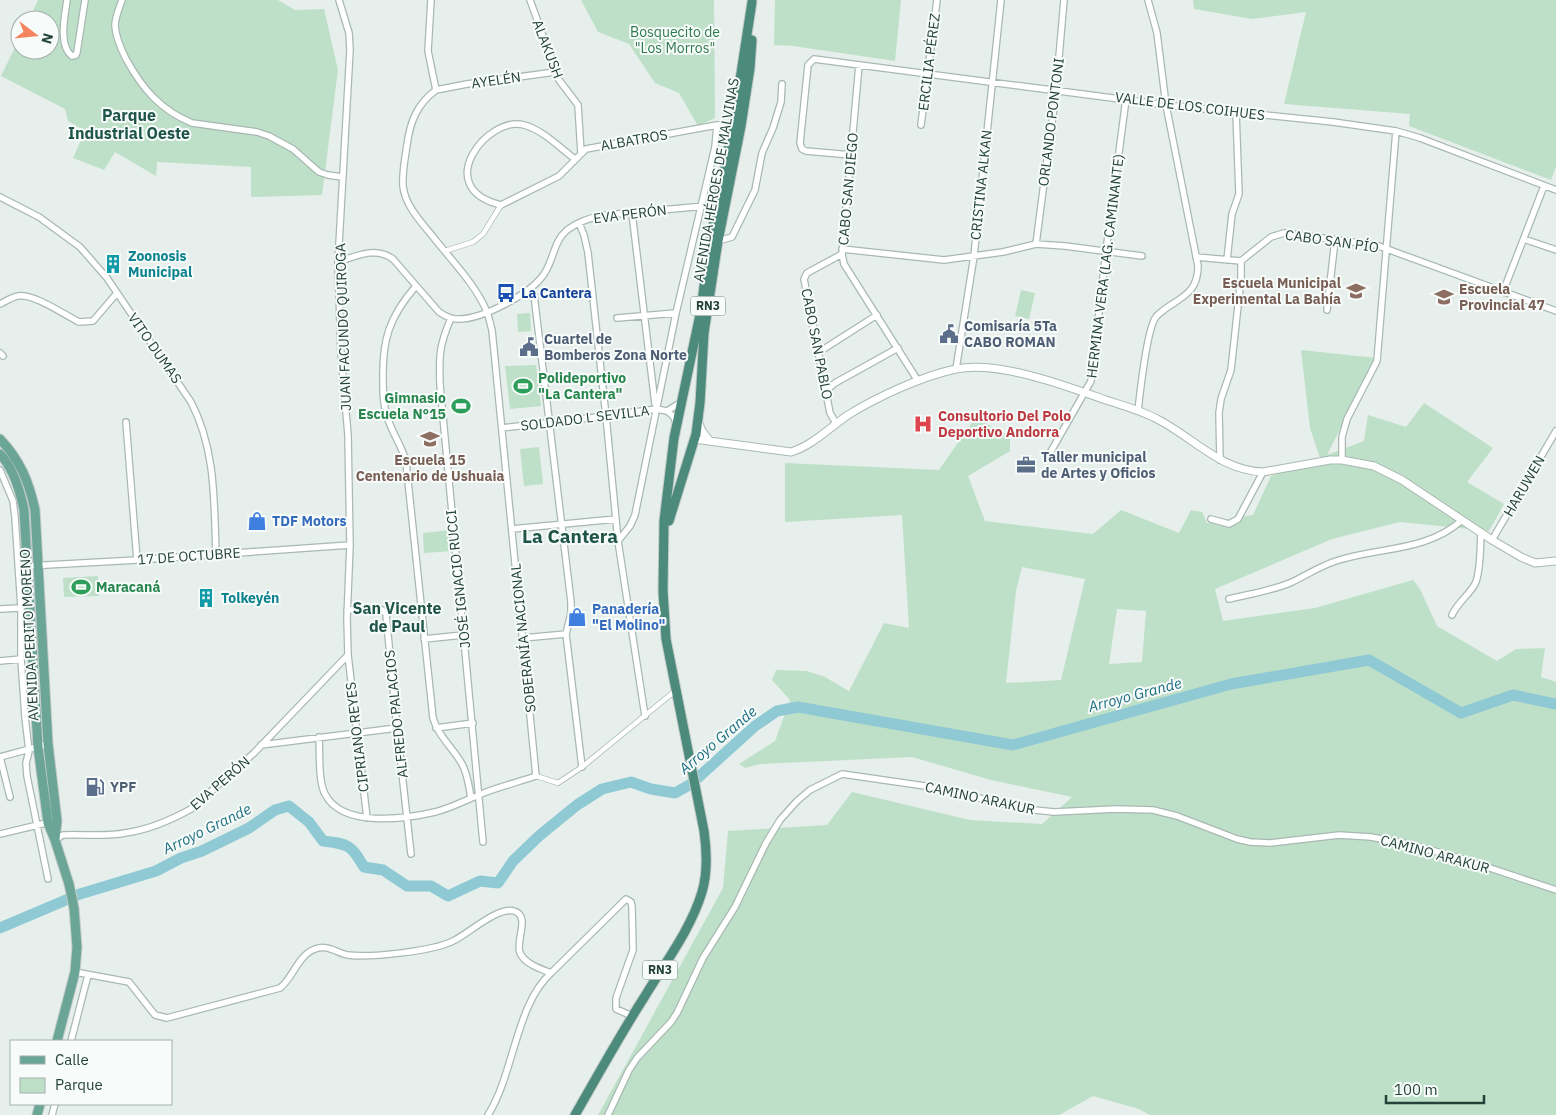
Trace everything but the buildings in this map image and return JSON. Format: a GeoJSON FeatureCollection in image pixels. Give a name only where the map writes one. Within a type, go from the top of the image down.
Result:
{"type":"FeatureCollection","features":[{"type":"Feature","properties":{"kind":"highway","name":"AVENIDA HÉROES DE MALVINAS"},"geometry":{"type":"LineString","coordinates":[[575,1115],[632,1016],[690,922],[702,893],[707,861],[701,814],[676,691],[663,614],[665,512],[676,422],[700,319],[737,126],[752,1]]}},
{"type":"Feature","properties":{"kind":"highway","name":"AVENIDA HÉROES DE MALVINAS"},"geometry":{"type":"LineString","coordinates":[[664,538],[694,441],[698,420],[704,333],[721,209]]}},
{"type":"Feature","properties":{"kind":"highway"},"geometry":{"type":"LineString","coordinates":[[681,402],[692,397],[700,403]]}},
{"type":"Feature","properties":{"kind":"highway"},"geometry":{"type":"LineString","coordinates":[[674,438],[684,445],[694,441]]}},
{"type":"Feature","properties":{"kind":"main road","name":"AVENIDA PERITO MORENO"},"geometry":{"type":"LineString","coordinates":[[0,439],[19,463],[31,493],[38,531],[38,565],[52,822]]}},
{"type":"Feature","properties":{"kind":"main road","name":"AVENIDA PERITO MORENO"},"geometry":{"type":"LineString","coordinates":[[0,454],[11,468],[21,497],[26,523],[38,746],[55,840],[74,908],[77,947],[75,972],[57,1040]]}},
{"type":"Feature","properties":{"kind":"street"},"geometry":{"type":"LineString","coordinates":[[67,0],[64,40],[68,53],[72,56],[76,55],[77,52],[85,0]]}},
{"type":"Feature","properties":{"kind":"street"},"geometry":{"type":"LineString","coordinates":[[122,0],[116,20],[117,40],[139,82],[157,101],[192,123],[257,132],[269,136],[293,149],[319,172],[342,177]]}},
{"type":"Feature","properties":{"kind":"street","name":"JUAN FACUNDO QUIROGA"},"geometry":{"type":"LineString","coordinates":[[339,0],[349,33],[350,50],[338,262],[342,378],[348,435],[350,545],[347,610],[348,656]]}},
{"type":"Feature","properties":{"kind":"street"},"geometry":{"type":"LineString","coordinates":[[431,0],[428,51],[436,90]]}},
{"type":"Feature","properties":{"kind":"street","name":"ALAKUSH"},"geometry":{"type":"LineString","coordinates":[[530,0],[555,72],[578,105],[581,153]]}},
{"type":"Feature","properties":{"kind":"street","name":"ERCILIA PÉREZ"},"geometry":{"type":"LineString","coordinates":[[921,125],[937,0]]}},
{"type":"Feature","properties":{"kind":"street","name":"CRISTINA ALKAN"},"geometry":{"type":"LineString","coordinates":[[956,369],[974,256],[1001,0]]}},
{"type":"Feature","properties":{"kind":"street","name":"ORLANDO PONTONI"},"geometry":{"type":"LineString","coordinates":[[1036,244],[1056,90],[1064,0]]}},
{"type":"Feature","properties":{"kind":"street"},"geometry":{"type":"LineString","coordinates":[[1138,411],[1149,334],[1156,317],[1189,292],[1195,285],[1198,274],[1166,105],[1157,33],[1148,0]]}},
{"type":"Feature","properties":{"kind":"street","name":"VALLE DE LOS COIHUES"},"geometry":{"type":"LineString","coordinates":[[850,155],[806,151],[802,149],[800,144],[808,65],[814,60],[1166,105],[1333,122],[1396,131],[1420,138],[1556,190]]}},
{"type":"Feature","properties":{"kind":"street","name":"CABO SAN DIEGO"},"geometry":{"type":"LineString","coordinates":[[859,65],[842,251],[844,264],[918,381]]}},
{"type":"Feature","properties":{"kind":"street","name":"AYELÉN"},"geometry":{"type":"LineString","coordinates":[[436,90],[555,72]]}},
{"type":"Feature","properties":{"kind":"street"},"geometry":{"type":"LineString","coordinates":[[718,241],[732,237],[756,190],[761,159],[781,102],[782,84]]}},
{"type":"Feature","properties":{"kind":"street","name":"SOBERANÍA NACIONAL"},"geometry":{"type":"LineString","coordinates":[[436,90],[425,98],[412,122],[404,167],[403,186],[406,197],[414,212],[474,289],[487,312],[492,330],[536,776]]}},
{"type":"Feature","properties":{"kind":"street","name":"HERMINA VERA (LAG. CAMINANTE)"},"geometry":{"type":"LineString","coordinates":[[1050,453],[1056,440],[1086,393],[1091,381],[1126,99]]}},
{"type":"Feature","properties":{"kind":"street"},"geometry":{"type":"LineString","coordinates":[[1227,260],[1232,214],[1239,194],[1236,112]]}},
{"type":"Feature","properties":{"kind":"street"},"geometry":{"type":"LineString","coordinates":[[445,252],[473,242],[483,234],[501,205],[492,203],[476,194],[468,180],[469,163],[476,148],[486,138],[506,126],[516,123],[525,125],[535,129],[575,160]]}},
{"type":"Feature","properties":{"kind":"street"},"geometry":{"type":"LineString","coordinates":[[618,540],[630,526],[635,516],[676,313],[715,147],[717,125]]}},
{"type":"Feature","properties":{"kind":"street","name":"ALBATROS"},"geometry":{"type":"LineString","coordinates":[[501,205],[559,176],[586,149],[717,125],[737,126]]}},
{"type":"Feature","properties":{"kind":"street"},"geometry":{"type":"LineString","coordinates":[[1342,460],[1342,437],[1347,419],[1378,361],[1396,131]]}},
{"type":"Feature","properties":{"kind":"street"},"geometry":{"type":"LineString","coordinates":[[1503,292],[1544,186]]}},
{"type":"Feature","properties":{"kind":"street","name":"VITO DUMAS"},"geometry":{"type":"LineString","coordinates":[[0,197],[39,217],[80,247],[107,278],[184,390],[197,414],[210,454],[214,486],[216,555]]}},
{"type":"Feature","properties":{"kind":"street","name":"EVA PERÓN"},"geometry":{"type":"LineString","coordinates":[[451,318],[473,317],[487,312],[530,288],[544,275],[558,240],[566,231],[593,217],[701,206],[721,209]]}},
{"type":"Feature","properties":{"kind":"street"},"geometry":{"type":"LineString","coordinates":[[632,213],[656,409]]}},
{"type":"Feature","properties":{"kind":"street"},"geometry":{"type":"LineString","coordinates":[[579,223],[588,253],[618,540],[645,716]]}},
{"type":"Feature","properties":{"kind":"street","name":"CABO SAN PÍO"},"geometry":{"type":"LineString","coordinates":[[1240,261],[1276,234],[1284,233],[1376,245],[1556,311]]}},
{"type":"Feature","properties":{"kind":"street"},"geometry":{"type":"LineString","coordinates":[[1524,239],[1556,250]]}},
{"type":"Feature","properties":{"kind":"street"},"geometry":{"type":"LineString","coordinates":[[1328,310],[1335,240]]}},
{"type":"Feature","properties":{"kind":"street"},"geometry":{"type":"LineString","coordinates":[[842,251],[935,260],[1003,252],[1036,244],[1142,256]]}},
{"type":"Feature","properties":{"kind":"street","name":"CABO SAN PABLO"},"geometry":{"type":"LineString","coordinates":[[836,423],[830,413],[804,279],[805,275],[842,251]]}},
{"type":"Feature","properties":{"kind":"street"},"geometry":{"type":"LineString","coordinates":[[338,262],[367,253],[377,252],[386,254],[393,259],[439,312],[451,318]]}},
{"type":"Feature","properties":{"kind":"street"},"geometry":{"type":"LineString","coordinates":[[1196,257],[1240,261],[1241,278],[1231,370],[1221,399],[1219,413],[1220,460]]}},
{"type":"Feature","properties":{"kind":"street"},"geometry":{"type":"LineString","coordinates":[[416,286],[402,302],[392,320],[385,339],[382,360],[384,402],[387,416],[404,452],[406,462],[433,718],[436,728],[462,765],[468,780],[471,798]]}},
{"type":"Feature","properties":{"kind":"street"},"geometry":{"type":"LineString","coordinates":[[530,288],[534,295],[570,602],[571,613],[566,634],[582,767]]}},
{"type":"Feature","properties":{"kind":"street"},"geometry":{"type":"LineString","coordinates":[[0,304],[18,296],[30,297],[84,323],[92,321],[117,294]]}},
{"type":"Feature","properties":{"kind":"street"},"geometry":{"type":"LineString","coordinates":[[617,318],[676,313]]}},
{"type":"Feature","properties":{"kind":"street"},"geometry":{"type":"LineString","coordinates":[[819,352],[877,316]]}},
{"type":"Feature","properties":{"kind":"street","name":"JOSÉ IGNACIO RUCCI"},"geometry":{"type":"LineString","coordinates":[[451,318],[442,337],[440,348],[440,385],[480,794],[483,842]]}},
{"type":"Feature","properties":{"kind":"street"},"geometry":{"type":"LineString","coordinates":[[826,391],[835,382],[898,348]]}},
{"type":"Feature","properties":{"kind":"street"},"geometry":{"type":"LineString","coordinates":[[694,441],[709,440],[791,452],[801,448],[836,423],[877,400],[918,381],[956,369],[973,367],[1015,373],[1057,383],[1138,411],[1160,420],[1202,450],[1220,460],[1244,469],[1263,472],[1330,460],[1363,463],[1384,470],[1521,557],[1535,563],[1556,561]]}},
{"type":"Feature","properties":{"kind":"street"},"geometry":{"type":"LineString","coordinates":[[676,422],[667,411],[681,402]]}},
{"type":"Feature","properties":{"kind":"street","name":"SOLDADO L SEVILLA"},"geometry":{"type":"LineString","coordinates":[[502,428],[656,409],[667,411]]}},
{"type":"Feature","properties":{"kind":"street"},"geometry":{"type":"LineString","coordinates":[[698,420],[702,431],[709,440]]}},
{"type":"Feature","properties":{"kind":"street"},"geometry":{"type":"LineString","coordinates":[[126,422],[137,560]]}},
{"type":"Feature","properties":{"kind":"street","name":"HARUWEN"},"geometry":{"type":"LineString","coordinates":[[1492,540],[1553,441],[1556,431]]}},
{"type":"Feature","properties":{"kind":"street"},"geometry":{"type":"LineString","coordinates":[[0,470],[13,501],[21,608],[21,659],[29,751],[26,763],[27,776],[48,879]]}},
{"type":"Feature","properties":{"kind":"street"},"geometry":{"type":"LineString","coordinates":[[1211,519],[1229,524],[1238,519],[1263,472]]}},
{"type":"Feature","properties":{"kind":"street"},"geometry":{"type":"LineString","coordinates":[[512,529],[616,520]]}},
{"type":"Feature","properties":{"kind":"street"},"geometry":{"type":"LineString","coordinates":[[1229,599],[1280,587],[1338,560],[1398,549],[1438,536],[1451,530],[1462,520]]}},
{"type":"Feature","properties":{"kind":"street"},"geometry":{"type":"LineString","coordinates":[[1452,615],[1456,606],[1475,584],[1481,533]]}},
{"type":"Feature","properties":{"kind":"street","name":"17 DE OCTUBRE"},"geometry":{"type":"LineString","coordinates":[[28,566],[350,545]]}},
{"type":"Feature","properties":{"kind":"street"},"geometry":{"type":"LineString","coordinates":[[0,609],[21,608]]}},
{"type":"Feature","properties":{"kind":"street","name":"ALFREDO PALACIOS"},"geometry":{"type":"LineString","coordinates":[[347,610],[378,609],[386,614],[396,728],[411,854]]}},
{"type":"Feature","properties":{"kind":"street"},"geometry":{"type":"LineString","coordinates":[[523,638],[566,634]]}},
{"type":"Feature","properties":{"kind":"street"},"geometry":{"type":"LineString","coordinates":[[424,639],[464,635]]}},
{"type":"Feature","properties":{"kind":"street","name":"EVA PERÓN"},"geometry":{"type":"LineString","coordinates":[[55,840],[63,835],[123,834],[180,816],[191,810],[262,745],[348,656]]}},
{"type":"Feature","properties":{"kind":"street","name":"CIPRIANO REYES"},"geometry":{"type":"LineString","coordinates":[[348,656],[366,818]]}},
{"type":"Feature","properties":{"kind":"street"},"geometry":{"type":"LineString","coordinates":[[0,661],[21,659]]}},
{"type":"Feature","properties":{"kind":"street"},"geometry":{"type":"LineString","coordinates":[[319,737],[322,780],[325,794],[339,810],[366,818],[434,813],[480,794],[536,776],[558,783],[582,767],[676,691]]}},
{"type":"Feature","properties":{"kind":"street"},"geometry":{"type":"LineString","coordinates":[[436,728],[473,723]]}},
{"type":"Feature","properties":{"kind":"street"},"geometry":{"type":"LineString","coordinates":[[262,745],[396,728]]}},
{"type":"Feature","properties":{"kind":"street"},"geometry":{"type":"LineString","coordinates":[[10,797],[0,757],[29,751],[38,746],[48,744]]}},
{"type":"Feature","properties":{"kind":"street","name":"CAMINO ARAKUR"},"geometry":{"type":"LineString","coordinates":[[608,1115],[629,1070],[637,1058],[677,1013],[704,958],[735,907],[766,843],[780,820],[810,790],[842,774],[932,787],[1025,809],[1054,812],[1123,808],[1153,810],[1177,816],[1237,839],[1250,842],[1270,843],[1339,835],[1371,837],[1412,845],[1463,859],[1556,890]]}},
{"type":"Feature","properties":{"kind":"street"},"geometry":{"type":"LineString","coordinates":[[0,834],[52,822]]}},
{"type":"Feature","properties":{"kind":"street"},"geometry":{"type":"LineString","coordinates":[[488,1115],[502,1085],[529,1005],[537,988],[624,900],[629,900],[632,908],[633,950],[615,1005],[616,1009],[632,1016]]}},
{"type":"Feature","properties":{"kind":"street"},"geometry":{"type":"LineString","coordinates":[[75,972],[130,982],[156,1015],[161,1018],[167,1018],[280,988],[287,982],[308,953],[316,948],[330,949],[346,955],[359,955],[432,948],[454,941],[489,918],[502,912],[510,911],[520,915],[522,920],[518,943],[519,952],[529,962],[551,973]]}},
{"type":"Feature","properties":{"kind":"street"},"geometry":{"type":"LineString","coordinates":[[71,1040],[88,975]]}},
{"type":"Feature","properties":{"kind":"green space"},"geometry":{"type":"Polygon","coordinates":[[[38,0],[278,0],[295,10],[324,9],[338,70],[322,195],[251,197],[251,167],[157,162],[156,176],[115,152],[104,170],[73,158],[85,131],[68,121],[65,109],[1,76],[10,58],[10,60],[60,60],[60,10],[34,10],[38,0]]]}},
{"type":"Feature","properties":{"kind":"green space","name":"Bosquecito de \"Los Morros\""},"geometry":{"type":"Polygon","coordinates":[[[581,0],[714,0],[715,118],[698,126],[679,93],[655,83],[629,44],[598,32],[581,0]]]}},
{"type":"Feature","properties":{"kind":"green space"},"geometry":{"type":"Polygon","coordinates":[[[775,0],[901,0],[895,61],[774,45],[775,0]]]}},
{"type":"Feature","properties":{"kind":"green space"},"geometry":{"type":"Polygon","coordinates":[[[1193,0],[1556,0],[1556,167],[1551,180],[1409,126],[1410,114],[1284,104],[1306,12],[1252,19],[1194,9],[1193,0]]]}},
{"type":"Feature","properties":{"kind":"green space"},"geometry":{"type":"Polygon","coordinates":[[[1021,290],[1035,293],[1029,319],[1015,316],[1021,290]]]}},
{"type":"Feature","properties":{"kind":"green space"},"geometry":{"type":"Polygon","coordinates":[[[530,313],[531,331],[518,332],[517,314],[530,313]]]}},
{"type":"Feature","properties":{"kind":"green space"},"geometry":{"type":"Polygon","coordinates":[[[1301,350],[1376,358],[1327,455],[1364,441],[1368,415],[1406,427],[1424,403],[1493,448],[1467,482],[1504,504],[1489,531],[1400,522],[1332,539],[1215,589],[1223,621],[1315,608],[1413,580],[1420,589],[1437,626],[1497,661],[1516,649],[1545,648],[1541,677],[1556,682],[1556,1115],[1150,1115],[1139,1109],[1093,1096],[1059,1115],[598,1115],[723,888],[728,831],[827,825],[852,792],[970,820],[1042,824],[1072,797],[991,780],[912,757],[760,764],[745,768],[739,764],[775,741],[790,700],[772,680],[776,670],[807,671],[825,677],[849,691],[884,623],[909,628],[902,515],[785,522],[785,463],[939,470],[975,418],[1010,436],[1010,451],[968,476],[985,521],[1093,534],[1121,510],[1179,533],[1191,510],[1202,512],[1207,523],[1253,515],[1271,476],[1320,458],[1310,428],[1301,350]],[[1022,567],[1016,591],[1006,683],[1061,680],[1085,579],[1022,567]],[[1117,609],[1109,664],[1142,662],[1146,611],[1117,609]]]}},
{"type":"Feature","properties":{"kind":"green space","name":"Polideportivo \"La Cantera\""},"geometry":{"type":"Polygon","coordinates":[[[536,365],[541,406],[510,409],[505,366],[536,365]]]}},
{"type":"Feature","properties":{"kind":"green space"},"geometry":{"type":"Polygon","coordinates":[[[539,447],[543,484],[524,486],[520,449],[539,447]]]}},
{"type":"Feature","properties":{"kind":"green space"},"geometry":{"type":"Polygon","coordinates":[[[451,530],[452,551],[424,553],[423,533],[451,530]]]}},
{"type":"Feature","properties":{"kind":"green space","name":"Maracaná"},"geometry":{"type":"Polygon","coordinates":[[[98,576],[99,596],[64,597],[63,578],[98,576]]]}},
{"type":"Feature","properties":{"kind":"waterway","name":"Arroyo Grande"},"geometry":{"type":"LineString","coordinates":[[0,928],[80,894],[156,871],[249,828],[275,810],[289,806],[309,822],[323,841],[339,843],[348,847],[356,854],[364,867],[383,870],[407,886],[431,886],[448,896],[480,881],[498,883],[513,861],[539,836],[577,805],[602,789],[631,782],[651,789],[675,793],[691,784],[755,726],[777,711],[798,707],[1013,745],[1231,684],[1369,660],[1461,713],[1513,695],[1556,704]]}},
{"type":"Feature","properties":{"kind":"place","name":"Zoonosis Municipal"},"geometry":{"type":"Point","coordinates":[113,264]}},
{"type":"Feature","properties":{"kind":"place","name":"Escuela Municipal Experimental La Bahía"},"geometry":{"type":"Point","coordinates":[1356,291]}},
{"type":"Feature","properties":{"kind":"place","name":"La Cantera"},"geometry":{"type":"Point","coordinates":[506,293]}},
{"type":"Feature","properties":{"kind":"place","name":"Escuela Provincial 47"},"geometry":{"type":"Point","coordinates":[1444,297]}},
{"type":"Feature","properties":{"kind":"place","name":"Comisaría 5Ta CABO ROMAN"},"geometry":{"type":"Point","coordinates":[949,334]}},
{"type":"Feature","properties":{"kind":"place","name":"Cuartel de Bomberos Zona Norte"},"geometry":{"type":"Point","coordinates":[529,347]}},
{"type":"Feature","properties":{"kind":"place","name":"Polideportivo \"La Cantera\""},"geometry":{"type":"Point","coordinates":[523,386]}},
{"type":"Feature","properties":{"kind":"place","name":"Gimnasio Escuela N°15"},"geometry":{"type":"Point","coordinates":[461,406]}},
{"type":"Feature","properties":{"kind":"place","name":"Consultorio Del Polo Deportivo Andorra"},"geometry":{"type":"Point","coordinates":[923,424]}},
{"type":"Feature","properties":{"kind":"place","name":"Escuela 15 Centenario de Ushuaia"},"geometry":{"type":"Point","coordinates":[430,439]}},
{"type":"Feature","properties":{"kind":"place","name":"Taller municipal de Artes y Oficios"},"geometry":{"type":"Point","coordinates":[1026,465]}},
{"type":"Feature","properties":{"kind":"place","name":"TDF Motors"},"geometry":{"type":"Point","coordinates":[257,521]}},
{"type":"Feature","properties":{"kind":"place","name":"Maracaná"},"geometry":{"type":"Point","coordinates":[81,587]}},
{"type":"Feature","properties":{"kind":"place","name":"Tolkeyén"},"geometry":{"type":"Point","coordinates":[206,598]}},
{"type":"Feature","properties":{"kind":"place","name":"Panadería \"El Molino\""},"geometry":{"type":"Point","coordinates":[577,617]}},
{"type":"Feature","properties":{"kind":"place","name":"YPF"},"geometry":{"type":"Point","coordinates":[95,787]}},
{"type":"Feature","properties":{"kind":"district","name":"Parque Industrial Oeste"},"geometry":{"type":"Point","coordinates":[129,124]}},
{"type":"Feature","properties":{"kind":"district","name":"La Cantera"},"geometry":{"type":"Point","coordinates":[570,536]}},
{"type":"Feature","properties":{"kind":"district","name":"San Vicente de Paul"},"geometry":{"type":"Point","coordinates":[397,617]}}]}
